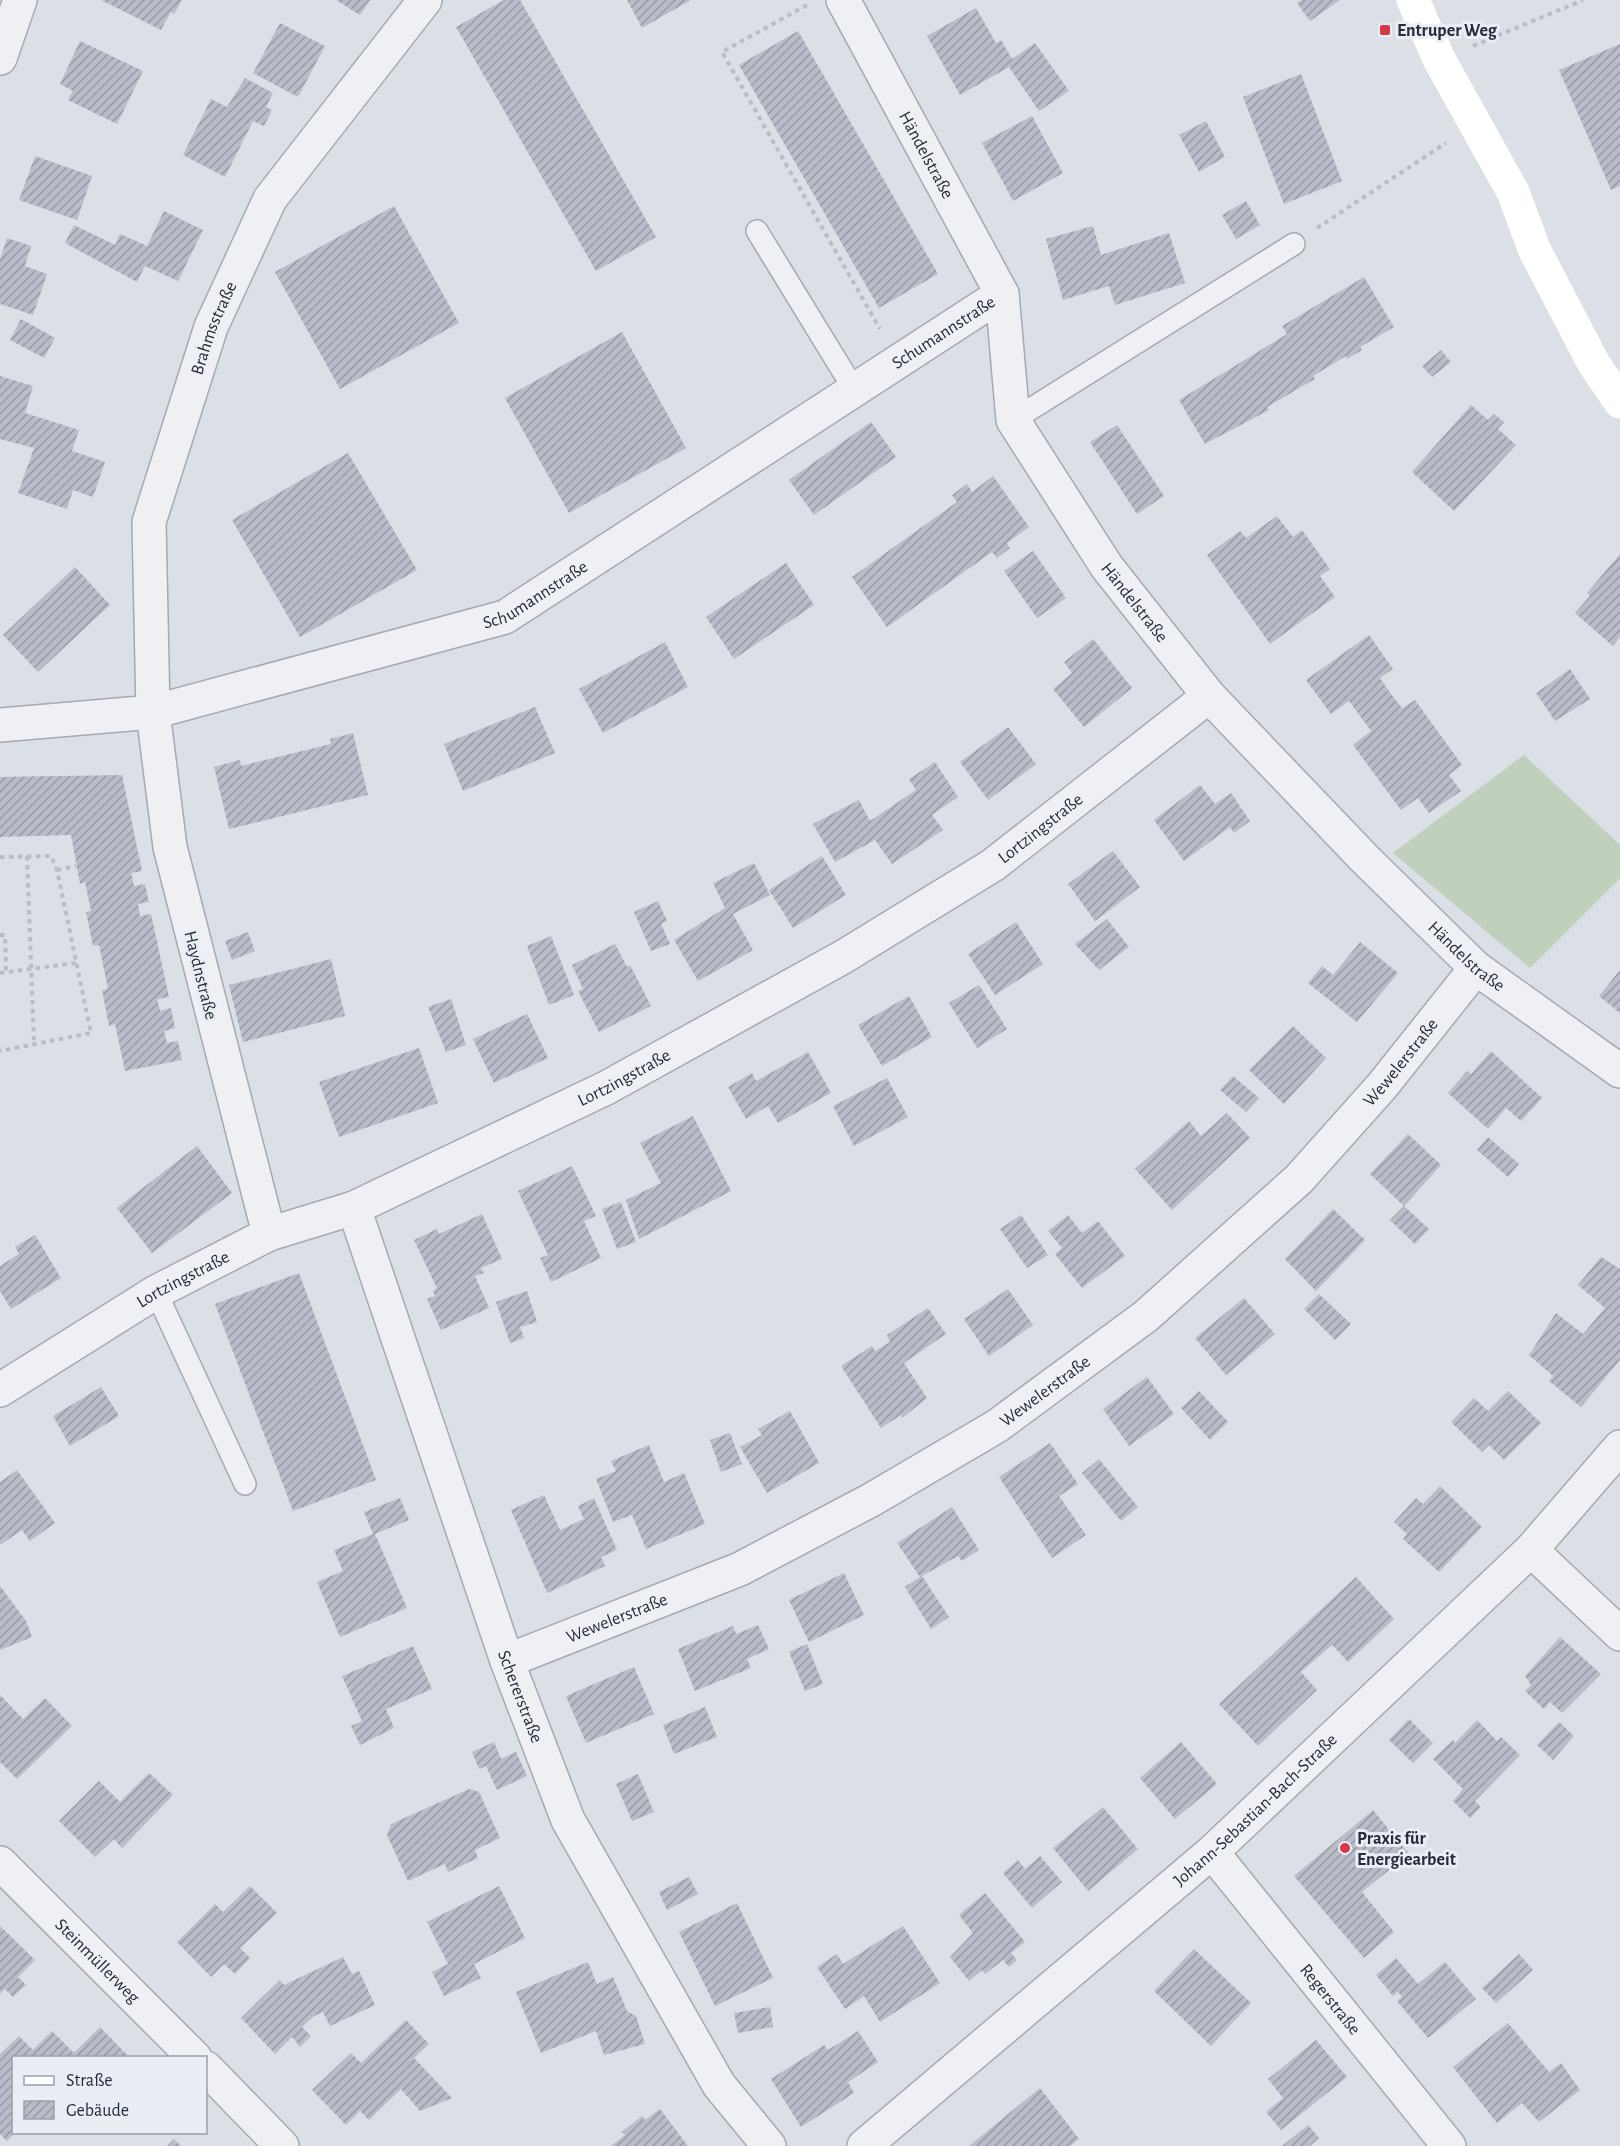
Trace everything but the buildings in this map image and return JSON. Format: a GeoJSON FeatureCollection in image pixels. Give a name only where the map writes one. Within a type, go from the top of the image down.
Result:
{"type":"FeatureCollection","features":[{"type":"Feature","properties":{"kind":"main road"},"geometry":{"type":"LineString","coordinates":[[1413,0],[1439,59],[1513,192],[1535,251],[1594,364],[1620,402]]}},
{"type":"Feature","properties":{"kind":"street"},"geometry":{"type":"LineString","coordinates":[[0,58],[20,0]]}},
{"type":"Feature","properties":{"kind":"street","name":"Brahmsstraße"},"geometry":{"type":"LineString","coordinates":[[153,712],[149,522],[211,327],[270,200],[425,0]]}},
{"type":"Feature","properties":{"kind":"street","name":"Händelstraße"},"geometry":{"type":"LineString","coordinates":[[843,0],[1002,294],[1013,420],[1107,567],[1209,696],[1364,858],[1476,968],[1620,1071]]}},
{"type":"Feature","properties":{"kind":"street","name":"Schumannstraße"},"geometry":{"type":"LineString","coordinates":[[0,725],[153,712],[506,617],[1002,294]]}},
{"type":"Feature","properties":{"kind":"street","name":"Lortzingstraße"},"geometry":{"type":"LineString","coordinates":[[0,1390],[156,1292],[269,1234],[354,1208],[606,1088],[843,957],[993,866],[1209,696]]}},
{"type":"Feature","properties":{"kind":"street","name":"Haydnstraße"},"geometry":{"type":"LineString","coordinates":[[153,712],[170,847],[269,1234]]}},
{"type":"Feature","properties":{"kind":"street","name":"Wewelerstraße"},"geometry":{"type":"LineString","coordinates":[[507,1661],[740,1569],[871,1500],[997,1425],[1146,1316],[1299,1179],[1383,1086],[1476,968]]}},
{"type":"Feature","properties":{"kind":"street","name":"Schererstraße"},"geometry":{"type":"LineString","coordinates":[[354,1208],[507,1661],[568,1820],[718,2085],[769,2146]]}},
{"type":"Feature","properties":{"kind":"street","name":"Johann-Sebastian-Bach-Straße"},"geometry":{"type":"LineString","coordinates":[[864,2146],[1212,1852],[1532,1550],[1620,1447]]}},
{"type":"Feature","properties":{"kind":"street"},"geometry":{"type":"LineString","coordinates":[[1532,1550],[1620,1634]]}},
{"type":"Feature","properties":{"kind":"street","name":"Regerstraße"},"geometry":{"type":"LineString","coordinates":[[1212,1852],[1449,2146]]}},
{"type":"Feature","properties":{"kind":"street","name":"Steinmüllerweg"},"geometry":{"type":"LineString","coordinates":[[0,1863],[193,2056]]}},
{"type":"Feature","properties":{"kind":"street"},"geometry":{"type":"LineString","coordinates":[[207,2069],[282,2146]]}},
{"type":"Feature","properties":{"kind":"lane"},"geometry":{"type":"LineString","coordinates":[[757,231],[855,391]]}},
{"type":"Feature","properties":{"kind":"lane"},"geometry":{"type":"LineString","coordinates":[[1013,420],[1294,244]]}},
{"type":"Feature","properties":{"kind":"lane"},"geometry":{"type":"LineString","coordinates":[[156,1292],[245,1484]]}},
{"type":"Feature","properties":{"kind":"path"},"geometry":{"type":"LineString","coordinates":[[815,0],[722,52],[898,361]]}},
{"type":"Feature","properties":{"kind":"path"},"geometry":{"type":"LineString","coordinates":[[1439,59],[1583,0]]}},
{"type":"Feature","properties":{"kind":"path"},"geometry":{"type":"LineString","coordinates":[[1294,244],[1476,122]]}},
{"type":"Feature","properties":{"kind":"path"},"geometry":{"type":"LineString","coordinates":[[27,856],[34,1044]]}},
{"type":"Feature","properties":{"kind":"path"},"geometry":{"type":"LineString","coordinates":[[0,857],[51,856],[57,870],[91,1033],[0,1051]]}},
{"type":"Feature","properties":{"kind":"path"},"geometry":{"type":"LineString","coordinates":[[57,870],[76,866]]}},
{"type":"Feature","properties":{"kind":"path"},"geometry":{"type":"LineString","coordinates":[[0,935],[5,935],[6,972]]}},
{"type":"Feature","properties":{"kind":"path"},"geometry":{"type":"LineString","coordinates":[[0,973],[76,963]]}},
{"type":"Feature","properties":{"kind":"green space"},"geometry":{"type":"Polygon","coordinates":[[[1524,755],[1620,845],[1620,878],[1530,968],[1393,853],[1524,755]]]}},
{"type":"Feature","properties":{"kind":"place","name":"Entruper Weg"},"geometry":{"type":"Point","coordinates":[1385,30]}},
{"type":"Feature","properties":{"kind":"place","name":"Praxis für Energiearbeit"},"geometry":{"type":"Point","coordinates":[1345,1848]}}]}
